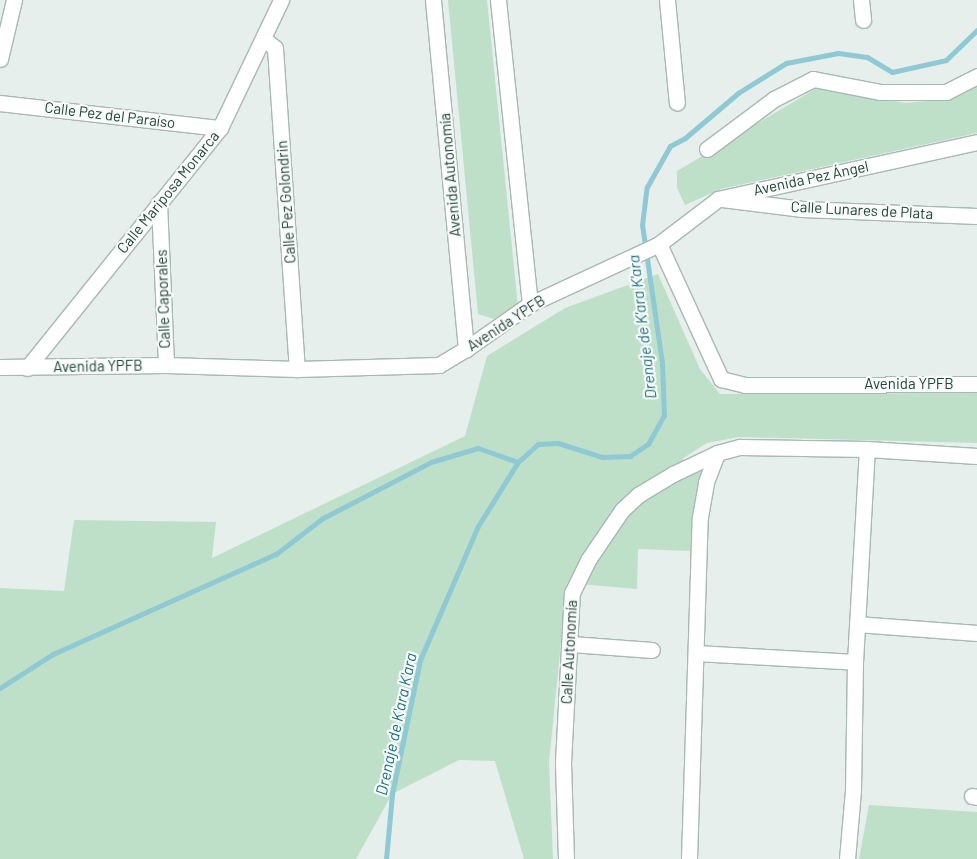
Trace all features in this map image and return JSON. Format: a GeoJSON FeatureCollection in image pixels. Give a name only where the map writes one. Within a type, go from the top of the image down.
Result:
{"type":"FeatureCollection","features":[{"type":"Feature","properties":{"kind":"street"},"geometry":{"type":"LineString","coordinates":[[0,60],[14,0]]}},
{"type":"Feature","properties":{"kind":"street","name":"Calle Mariposa Monarca"},"geometry":{"type":"LineString","coordinates":[[26,368],[220,128],[281,0]]}},
{"type":"Feature","properties":{"kind":"street","name":"Avenida Autonomía"},"geometry":{"type":"LineString","coordinates":[[433,0],[466,349]]}},
{"type":"Feature","properties":{"kind":"street"},"geometry":{"type":"LineString","coordinates":[[498,0],[530,304]]}},
{"type":"Feature","properties":{"kind":"street"},"geometry":{"type":"LineString","coordinates":[[667,0],[677,103]]}},
{"type":"Feature","properties":{"kind":"street"},"geometry":{"type":"LineString","coordinates":[[862,0],[864,20]]}},
{"type":"Feature","properties":{"kind":"street","name":"Calle Pez Golondrin"},"geometry":{"type":"LineString","coordinates":[[264,39],[275,48],[297,369]]}},
{"type":"Feature","properties":{"kind":"street"},"geometry":{"type":"LineString","coordinates":[[707,149],[774,99],[813,80],[880,92],[946,92],[977,76]]}},
{"type":"Feature","properties":{"kind":"street","name":"Calle Pez del Paraíso"},"geometry":{"type":"LineString","coordinates":[[0,103],[220,128]]}},
{"type":"Feature","properties":{"kind":"street","name":"Avenida Pez Ángel"},"geometry":{"type":"LineString","coordinates":[[659,244],[718,199],[977,142]]}},
{"type":"Feature","properties":{"kind":"street","name":"Calle Lunares de Plata"},"geometry":{"type":"LineString","coordinates":[[718,199],[802,209],[977,216]]}},
{"type":"Feature","properties":{"kind":"street","name":"Calle Caporales"},"geometry":{"type":"LineString","coordinates":[[159,203],[166,365]]}},
{"type":"Feature","properties":{"kind":"street","name":"Avenida YPFB"},"geometry":{"type":"LineString","coordinates":[[0,367],[166,365],[297,369],[440,365],[530,304],[659,244],[721,379],[745,385],[977,384]]}},
{"type":"Feature","properties":{"kind":"street"},"geometry":{"type":"LineString","coordinates":[[689,859],[700,517],[706,482],[717,453],[740,447],[867,449],[977,456]]}},
{"type":"Feature","properties":{"kind":"street"},"geometry":{"type":"LineString","coordinates":[[847,859],[854,790],[855,662],[867,449]]}},
{"type":"Feature","properties":{"kind":"street","name":"Calle Autonomía"},"geometry":{"type":"LineString","coordinates":[[566,859],[563,762],[571,644],[572,593],[588,560],[622,510],[638,495],[717,453]]}},
{"type":"Feature","properties":{"kind":"street"},"geometry":{"type":"LineString","coordinates":[[857,624],[977,633]]}},
{"type":"Feature","properties":{"kind":"street"},"geometry":{"type":"LineString","coordinates":[[571,644],[652,650]]}},
{"type":"Feature","properties":{"kind":"street"},"geometry":{"type":"LineString","coordinates":[[696,653],[855,662]]}},
{"type":"Feature","properties":{"kind":"green space"},"geometry":{"type":"Polygon","coordinates":[[[448,0],[487,0],[518,307],[497,320],[478,314],[448,0]]]}},
{"type":"Feature","properties":{"kind":"green space"},"geometry":{"type":"Polygon","coordinates":[[[977,85],[977,133],[721,189],[685,205],[677,188],[677,171],[817,88],[906,103],[948,99],[977,85]]]}},
{"type":"Feature","properties":{"kind":"green space"},"geometry":{"type":"Polygon","coordinates":[[[658,274],[700,369],[720,394],[977,393],[977,443],[739,437],[707,443],[682,459],[706,472],[699,487],[691,551],[638,549],[637,589],[567,583],[549,762],[553,859],[524,859],[495,761],[459,760],[392,794],[356,859],[0,859],[0,588],[64,591],[74,520],[216,522],[212,558],[465,436],[487,356],[565,308],[658,274]]]}},
{"type":"Feature","properties":{"kind":"green space"},"geometry":{"type":"Polygon","coordinates":[[[869,805],[977,812],[977,859],[859,859],[869,805]]]}},
{"type":"Feature","properties":{"kind":"waterway","name":"Drenaje de K'ara K'ara"},"geometry":{"type":"LineString","coordinates":[[386,859],[392,794],[420,660],[478,526],[518,462],[538,444],[558,443],[602,457],[630,456],[648,444],[664,415],[662,363],[642,225],[647,187],[670,146],[685,138],[738,93],[786,63],[838,53],[867,57],[892,72],[946,60],[977,30]]}},
{"type":"Feature","properties":{"kind":"waterway"},"geometry":{"type":"LineString","coordinates":[[0,688],[53,654],[276,554],[323,518],[431,462],[478,448],[518,462]]}}]}
